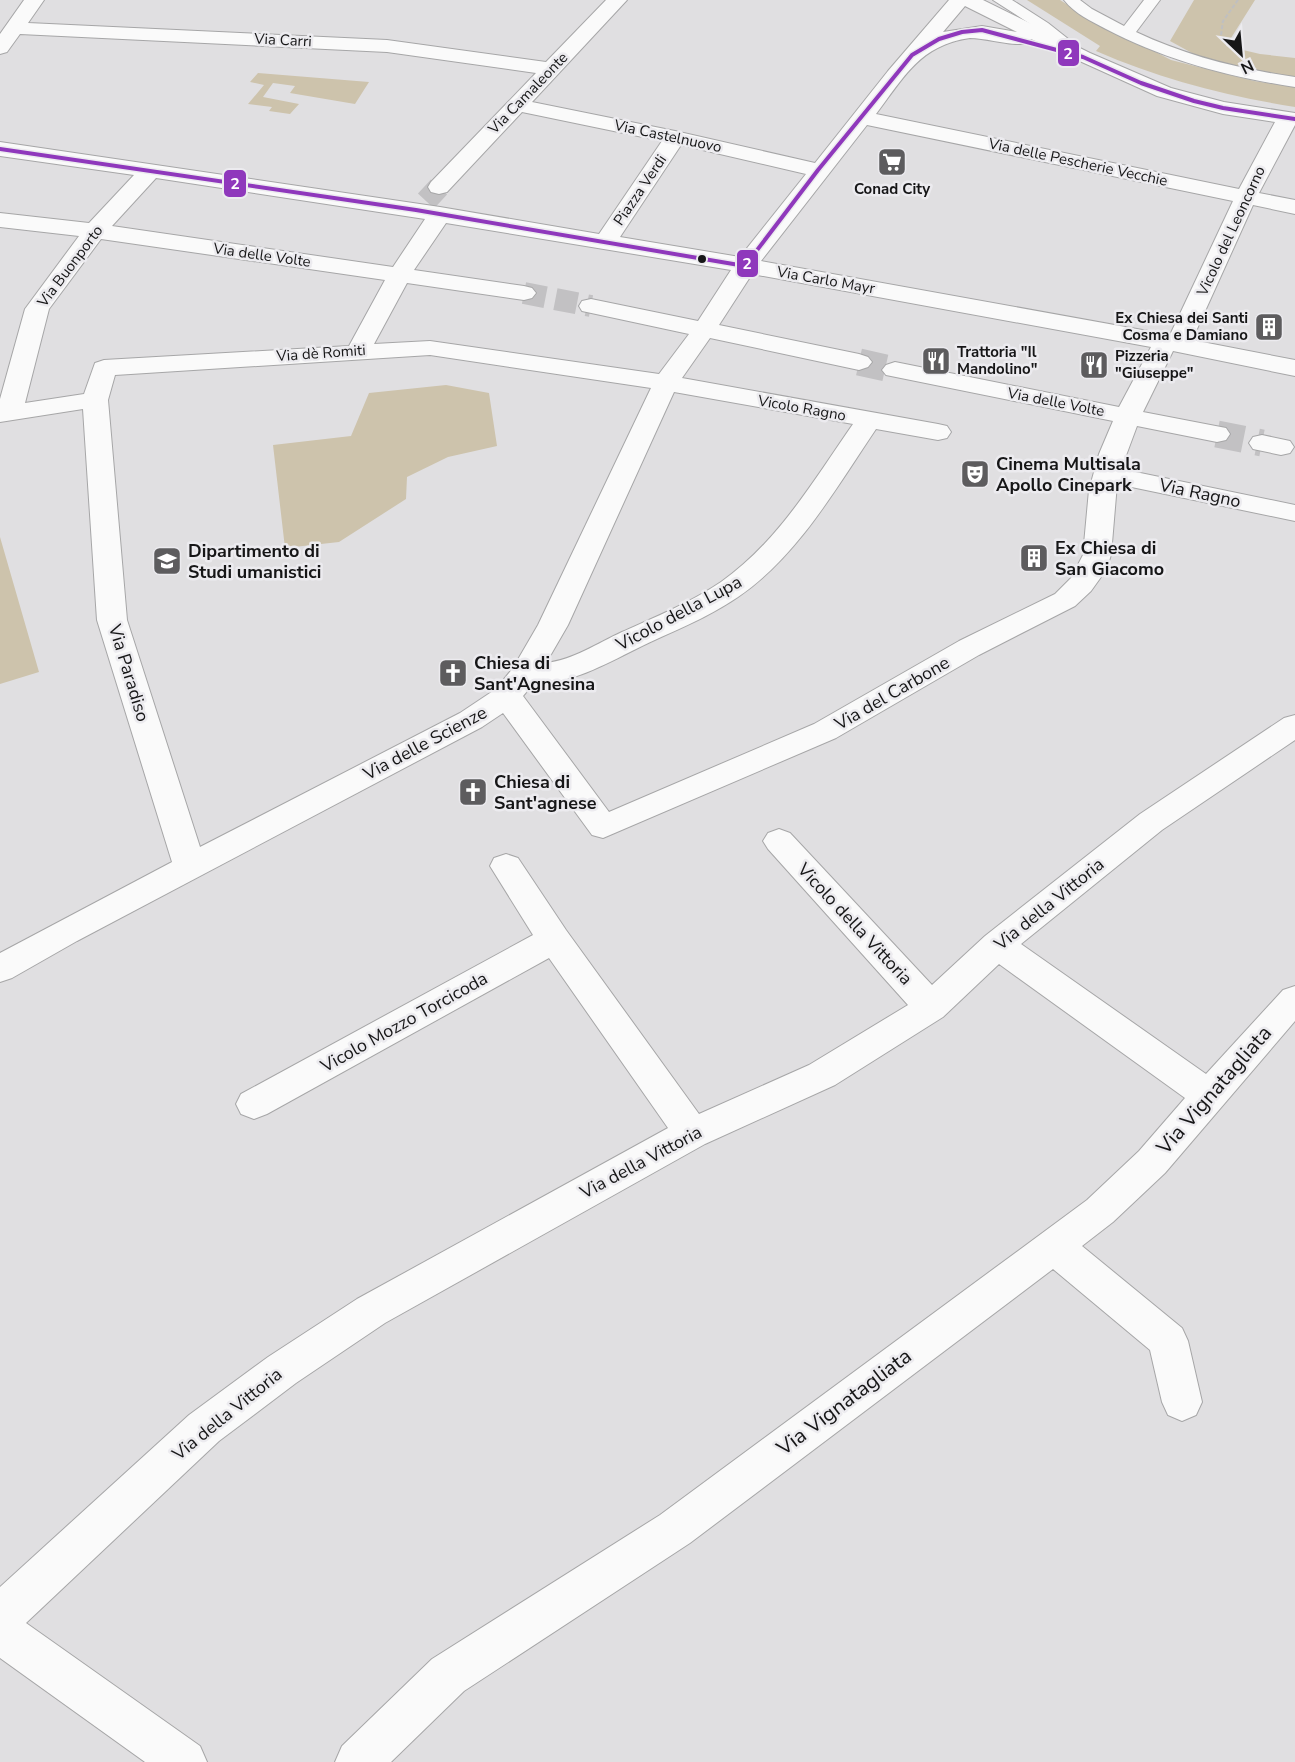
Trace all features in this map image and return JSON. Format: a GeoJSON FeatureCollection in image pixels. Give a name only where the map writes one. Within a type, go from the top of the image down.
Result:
{"type":"FeatureCollection","features":[{"type":"Feature","properties":{"kind":"street"},"geometry":{"type":"LineString","coordinates":[[0,48],[34,0]]}},
{"type":"Feature","properties":{"kind":"street","name":"Via Camaleonte"},"geometry":{"type":"LineString","coordinates":[[358,351],[400,274],[430,203],[516,105],[617,0]]}},
{"type":"Feature","properties":{"kind":"street","name":"Via delle Scienze"},"geometry":{"type":"LineString","coordinates":[[0,969],[65,932],[471,720],[516,685],[553,625],[666,383],[704,330],[745,266],[818,170],[960,0]]}},
{"type":"Feature","properties":{"kind":"street"},"geometry":{"type":"LineString","coordinates":[[968,0],[1083,57],[1164,92],[1223,108],[1291,119]]}},
{"type":"Feature","properties":{"kind":"street","name":"Via Carri"},"geometry":{"type":"LineString","coordinates":[[14,28],[387,46],[550,69]]}},
{"type":"Feature","properties":{"kind":"street"},"geometry":{"type":"LineString","coordinates":[[912,55],[939,39],[962,32],[982,30],[1083,57]]}},
{"type":"Feature","properties":{"kind":"street","name":"Via Castelnuovo"},"geometry":{"type":"LineString","coordinates":[[516,105],[675,137],[818,170]]}},
{"type":"Feature","properties":{"kind":"street","name":"Via delle Pescherie Vecchie"},"geometry":{"type":"LineString","coordinates":[[861,117],[1295,207]]}},
{"type":"Feature","properties":{"kind":"street","name":"Vicolo del Leoncorno"},"geometry":{"type":"LineString","coordinates":[[1172,343],[1194,309],[1246,196],[1291,119]]}},
{"type":"Feature","properties":{"kind":"street","name":"Piazza Verdi"},"geometry":{"type":"LineString","coordinates":[[605,242],[675,137]]}},
{"type":"Feature","properties":{"kind":"street","name":"Via Carlo Mayr"},"geometry":{"type":"LineString","coordinates":[[0,149],[151,170],[430,203],[605,242],[1172,343],[1295,368]]}},
{"type":"Feature","properties":{"kind":"street","name":"Via Buonporto"},"geometry":{"type":"LineString","coordinates":[[4,413],[37,309],[95,231],[151,170]]}},
{"type":"Feature","properties":{"kind":"street","name":"Via delle Volte"},"geometry":{"type":"LineString","coordinates":[[0,220],[95,231],[524,292]]}},
{"type":"Feature","properties":{"kind":"street"},"geometry":{"type":"LineString","coordinates":[[591,306],[859,362]]}},
{"type":"Feature","properties":{"kind":"street","name":"Via del Carbone"},"geometry":{"type":"LineString","coordinates":[[516,685],[603,827],[825,731],[969,648],[1065,600],[1078,589],[1089,576],[1098,554],[1102,531],[1100,507],[1106,474],[1126,416],[1172,343]]}},
{"type":"Feature","properties":{"kind":"street","name":"Via dè Romiti"},"geometry":{"type":"LineString","coordinates":[[95,400],[104,368],[430,348],[666,383]]}},
{"type":"Feature","properties":{"kind":"street","name":"Via delle Volte"},"geometry":{"type":"LineString","coordinates":[[895,370],[1217,434]]}},
{"type":"Feature","properties":{"kind":"street","name":"Vicolo Ragno"},"geometry":{"type":"LineString","coordinates":[[666,383],[938,432]]}},
{"type":"Feature","properties":{"kind":"street"},"geometry":{"type":"LineString","coordinates":[[4,413],[95,400]]}},
{"type":"Feature","properties":{"kind":"street","name":"Via Paradiso"},"geometry":{"type":"LineString","coordinates":[[95,400],[112,620],[190,867]]}},
{"type":"Feature","properties":{"kind":"street","name":"Vicolo della Lupa"},"geometry":{"type":"LineString","coordinates":[[516,685],[575,667],[698,607],[740,582],[770,555],[788,533],[869,420]]}},
{"type":"Feature","properties":{"kind":"street","name":"Via Ragno"},"geometry":{"type":"LineString","coordinates":[[1106,474],[1295,513]]}},
{"type":"Feature","properties":{"kind":"street","name":"Via della Vittoria"},"geometry":{"type":"LineString","coordinates":[[0,1617],[204,1428],[282,1370],[371,1311],[692,1132],[822,1075],[931,1007],[997,945],[1151,822],[1295,725]]}},
{"type":"Feature","properties":{"kind":"street","name":"Vicolo della Vittoria"},"geometry":{"type":"LineString","coordinates":[[779,841],[931,1007]]}},
{"type":"Feature","properties":{"kind":"street"},"geometry":{"type":"LineString","coordinates":[[506,866],[554,939],[692,1132]]}},
{"type":"Feature","properties":{"kind":"street","name":"Vicolo Mozzo Torcicoda"},"geometry":{"type":"LineString","coordinates":[[254,1104],[554,939]]}},
{"type":"Feature","properties":{"kind":"street"},"geometry":{"type":"LineString","coordinates":[[997,945],[1208,1095]]}},
{"type":"Feature","properties":{"kind":"street","name":"Via Vignatagliata"},"geometry":{"type":"LineString","coordinates":[[358,1762],[448,1675],[675,1529],[1100,1211],[1159,1155],[1208,1095],[1295,999]]}},
{"type":"Feature","properties":{"kind":"street"},"geometry":{"type":"LineString","coordinates":[[1052,1245],[1168,1341],[1182,1402]]}},
{"type":"Feature","properties":{"kind":"street"},"geometry":{"type":"LineString","coordinates":[[0,1631],[184,1762]]}},
{"type":"Feature","properties":{"kind":"lane"},"geometry":{"type":"LineString","coordinates":[[1001,0],[1043,26],[1083,57]]}},
{"type":"Feature","properties":{"kind":"lane"},"geometry":{"type":"LineString","coordinates":[[1071,0],[1087,12],[1127,33],[1201,65],[1255,77],[1295,82]]}},
{"type":"Feature","properties":{"kind":"lane"},"geometry":{"type":"LineString","coordinates":[[1127,33],[1152,0]]}},
{"type":"Feature","properties":{"kind":"path"},"geometry":{"type":"LineString","coordinates":[[1224,38],[1220,34],[1221,23],[1238,0]]}},
{"type":"Feature","properties":{"kind":"shaded area"},"geometry":{"type":"Polygon","coordinates":[[[1027,0],[1060,0],[1171,60],[1254,81],[1295,87],[1295,107],[1244,98],[1194,85],[1120,61],[1096,51],[1100,46],[1027,0]]]}},
{"type":"Feature","properties":{"kind":"shaded area"},"geometry":{"type":"Polygon","coordinates":[[[1194,0],[1255,0],[1226,46],[1260,54],[1295,58],[1295,77],[1268,74],[1201,58],[1170,41],[1194,0]]]}},
{"type":"Feature","properties":{"kind":"shaded area"},"geometry":{"type":"Polygon","coordinates":[[[258,73],[369,82],[355,104],[290,93],[295,86],[273,83],[263,97],[299,104],[290,114],[269,111],[272,107],[248,104],[264,85],[250,82],[258,73]]]}},
{"type":"Feature","properties":{"kind":"shaded area"},"geometry":{"type":"Polygon","coordinates":[[[446,385],[489,393],[497,446],[448,457],[407,477],[406,499],[339,542],[285,548],[273,445],[351,436],[369,393],[446,385]]]}},
{"type":"Feature","properties":{"kind":"shaded area"},"geometry":{"type":"Polygon","coordinates":[[[0,537],[39,672],[0,684],[0,537]]]}},
{"type":"Feature","properties":{"kind":"tunnel"},"geometry":{"type":"LineString","coordinates":[[426,201],[439,187]]}},
{"type":"Feature","properties":{"kind":"tunnel"},"geometry":{"type":"LineString","coordinates":[[524,293],[591,306]]}},
{"type":"Feature","properties":{"kind":"tunnel"},"geometry":{"type":"LineString","coordinates":[[859,362],[895,370]]}},
{"type":"Feature","properties":{"kind":"tunnel"},"geometry":{"type":"LineString","coordinates":[[1217,434],[1262,443]]}},
{"type":"Feature","properties":{"kind":"transit line","name":"2"},"geometry":{"type":"LineString","coordinates":[[0,149],[416,210],[745,266],[818,170],[912,55],[939,39],[962,32],[982,30],[1083,57],[1141,83],[1194,101],[1223,108],[1295,119]]}},
{"type":"Feature","properties":{"kind":"place","name":"Conad City"},"geometry":{"type":"Point","coordinates":[892,162]}},
{"type":"Feature","properties":{"kind":"place","name":"Ex Chiesa dei Santi Cosma e Damiano"},"geometry":{"type":"Point","coordinates":[1269,327]}},
{"type":"Feature","properties":{"kind":"place","name":"Trattoria \"Il Mandolino\""},"geometry":{"type":"Point","coordinates":[936,361]}},
{"type":"Feature","properties":{"kind":"place","name":"Pizzeria \"Giuseppe\""},"geometry":{"type":"Point","coordinates":[1094,365]}},
{"type":"Feature","properties":{"kind":"place","name":"Cinema Multisala Apollo Cinepark"},"geometry":{"type":"Point","coordinates":[975,474]}},
{"type":"Feature","properties":{"kind":"place","name":"Ex Chiesa di San Giacomo"},"geometry":{"type":"Point","coordinates":[1034,558]}},
{"type":"Feature","properties":{"kind":"place","name":"Dipartimento di Studi umanistici"},"geometry":{"type":"Point","coordinates":[167,561]}},
{"type":"Feature","properties":{"kind":"place","name":"Chiesa di Sant'Agnesina"},"geometry":{"type":"Point","coordinates":[453,673]}},
{"type":"Feature","properties":{"kind":"place","name":"Chiesa di Sant'agnese"},"geometry":{"type":"Point","coordinates":[473,792]}}]}
